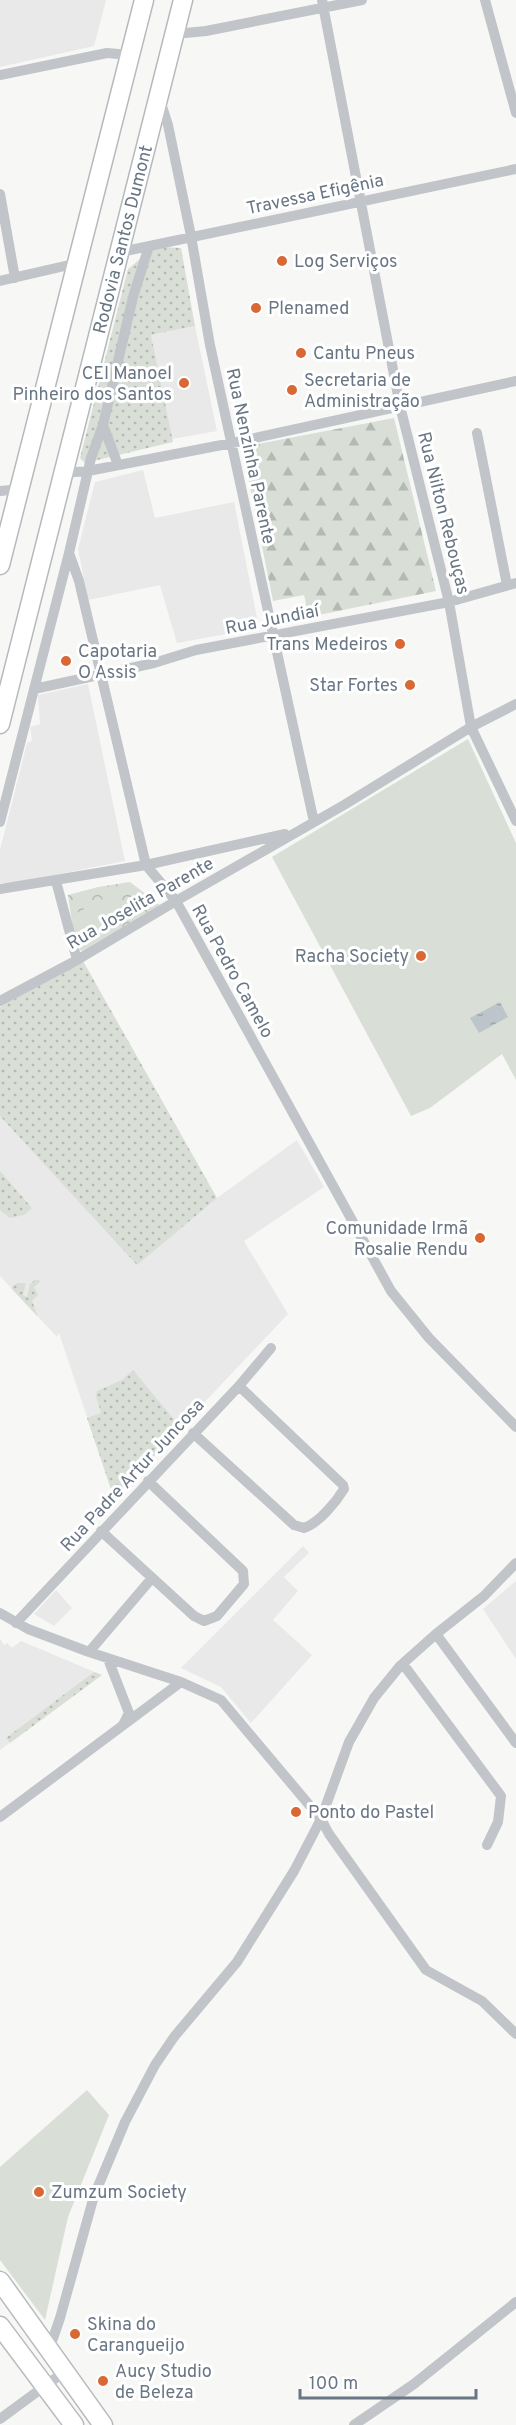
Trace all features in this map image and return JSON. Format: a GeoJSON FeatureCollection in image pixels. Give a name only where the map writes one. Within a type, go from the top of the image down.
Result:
{"type":"FeatureCollection","features":[{"type":"Feature","properties":{"kind":"main road"},"geometry":{"type":"LineString","coordinates":[[0,565],[144,0]]}},
{"type":"Feature","properties":{"kind":"main road","name":"Rodovia Santos Dumont"},"geometry":{"type":"LineString","coordinates":[[0,724],[183,0]]}},
{"type":"Feature","properties":{"kind":"main road"},"geometry":{"type":"LineString","coordinates":[[0,2281],[103,2425]]}},
{"type":"Feature","properties":{"kind":"main road"},"geometry":{"type":"LineString","coordinates":[[0,2326],[74,2425]]}},
{"type":"Feature","properties":{"kind":"street"},"geometry":{"type":"LineString","coordinates":[[175,34],[206,31],[323,4],[362,0]]}},
{"type":"Feature","properties":{"kind":"street"},"geometry":{"type":"LineString","coordinates":[[485,0],[516,114]]}},
{"type":"Feature","properties":{"kind":"street","name":"Rua Nilton Rebouças"},"geometry":{"type":"LineString","coordinates":[[323,4],[400,406],[449,602],[471,727],[516,821]]}},
{"type":"Feature","properties":{"kind":"street"},"geometry":{"type":"LineString","coordinates":[[0,75],[107,54],[130,55]]}},
{"type":"Feature","properties":{"kind":"street","name":"Rua Nenzinha Parente"},"geometry":{"type":"LineString","coordinates":[[159,96],[168,125],[210,345],[314,822]]}},
{"type":"Feature","properties":{"kind":"street","name":"Travessa Efigênia"},"geometry":{"type":"LineString","coordinates":[[121,252],[516,169]]}},
{"type":"Feature","properties":{"kind":"street"},"geometry":{"type":"LineString","coordinates":[[0,194],[15,278]]}},
{"type":"Feature","properties":{"kind":"street"},"geometry":{"type":"LineString","coordinates":[[0,822],[88,471],[103,425],[133,297],[149,246]]}},
{"type":"Feature","properties":{"kind":"street"},"geometry":{"type":"LineString","coordinates":[[0,281],[78,263]]}},
{"type":"Feature","properties":{"kind":"street"},"geometry":{"type":"LineString","coordinates":[[62,473],[88,471],[232,443],[516,381]]}},
{"type":"Feature","properties":{"kind":"street"},"geometry":{"type":"LineString","coordinates":[[103,425],[118,465]]}},
{"type":"Feature","properties":{"kind":"street"},"geometry":{"type":"LineString","coordinates":[[477,433],[512,584]]}},
{"type":"Feature","properties":{"kind":"street"},"geometry":{"type":"LineString","coordinates":[[0,491],[20,489]]}},
{"type":"Feature","properties":{"kind":"street","name":"Rua Pedro Camelo"},"geometry":{"type":"LineString","coordinates":[[69,553],[79,581],[146,865],[176,901],[391,1292],[429,1338],[516,1427]]}},
{"type":"Feature","properties":{"kind":"street","name":"Rua Jundiaí"},"geometry":{"type":"LineString","coordinates":[[34,689],[272,635],[449,602],[512,584]]}},
{"type":"Feature","properties":{"kind":"street","name":"Rua Joselita Parente"},"geometry":{"type":"LineString","coordinates":[[0,1000],[77,960],[314,822],[471,727],[516,704]]}},
{"type":"Feature","properties":{"kind":"street","name":"Rua Joselita Parente"},"geometry":{"type":"LineString","coordinates":[[0,889],[146,865],[295,832]]}},
{"type":"Feature","properties":{"kind":"street"},"geometry":{"type":"LineString","coordinates":[[56,881],[77,960]]}},
{"type":"Feature","properties":{"kind":"street","name":"Rua Padre Artur Juncosa"},"geometry":{"type":"LineString","coordinates":[[16,1623],[239,1386],[271,1348]]}},
{"type":"Feature","properties":{"kind":"street"},"geometry":{"type":"LineString","coordinates":[[193,1433],[280,1515],[294,1525],[304,1528],[315,1522],[340,1495],[344,1489],[341,1483],[239,1386]]}},
{"type":"Feature","properties":{"kind":"street"},"geometry":{"type":"LineString","coordinates":[[101,1531],[187,1611],[204,1621],[211,1620],[239,1591],[245,1577],[237,1565],[148,1481]]}},
{"type":"Feature","properties":{"kind":"street"},"geometry":{"type":"LineString","coordinates":[[49,2350],[94,2196],[136,2099],[174,2037],[237,1962],[294,1871],[321,1819],[339,1768],[374,1698],[404,1664],[436,1634],[484,1596],[516,1563]]}},
{"type":"Feature","properties":{"kind":"street"},"geometry":{"type":"LineString","coordinates":[[89,1652],[152,1578]]}},
{"type":"Feature","properties":{"kind":"street"},"geometry":{"type":"LineString","coordinates":[[0,1613],[16,1623],[89,1652],[181,1682],[221,1700],[321,1819],[329,1834],[426,1970],[482,2001],[516,2034]]}},
{"type":"Feature","properties":{"kind":"street"},"geometry":{"type":"LineString","coordinates":[[436,1634],[516,1743]]}},
{"type":"Feature","properties":{"kind":"street"},"geometry":{"type":"LineString","coordinates":[[108,1659],[129,1713],[123,1725]]}},
{"type":"Feature","properties":{"kind":"street"},"geometry":{"type":"LineString","coordinates":[[404,1664],[501,1796],[498,1822],[487,1845]]}},
{"type":"Feature","properties":{"kind":"street"},"geometry":{"type":"LineString","coordinates":[[0,1817],[181,1682]]}},
{"type":"Feature","properties":{"kind":"street"},"geometry":{"type":"LineString","coordinates":[[354,2425],[414,2384],[516,2302]]}},
{"type":"Feature","properties":{"kind":"street"},"geometry":{"type":"LineString","coordinates":[[0,2419],[64,2373]]}},
{"type":"Feature","properties":{"kind":"shaded area"},"geometry":{"type":"Polygon","coordinates":[[[0,0],[106,0],[94,46],[0,67],[0,0]]]}},
{"type":"Feature","properties":{"kind":"shaded area","name":"CEI Manoel Pinheiro dos Santos"},"geometry":{"type":"Polygon","coordinates":[[[195,326],[217,431],[172,439],[151,335],[195,326]]]}},
{"type":"Feature","properties":{"kind":"shaded area"},"geometry":{"type":"Polygon","coordinates":[[[143,470],[155,518],[234,502],[259,628],[177,643],[160,585],[88,600],[78,549],[95,482],[143,470]]]}},
{"type":"Feature","properties":{"kind":"shaded area"},"geometry":{"type":"Polygon","coordinates":[[[88,684],[125,861],[9,884],[0,883],[0,850],[27,743],[32,741],[30,727],[40,724],[38,695],[88,684]]]}},
{"type":"Feature","properties":{"kind":"shaded area"},"geometry":{"type":"Polygon","coordinates":[[[0,1114],[137,1264],[217,1198],[297,1140],[324,1187],[244,1241],[288,1314],[114,1498],[59,1333],[57,1337],[0,1276],[0,1114]]]}},
{"type":"Feature","properties":{"kind":"shaded area"},"geometry":{"type":"Polygon","coordinates":[[[303,1546],[309,1553],[284,1577],[298,1591],[273,1620],[312,1655],[251,1723],[221,1687],[181,1668],[303,1546]]]}},
{"type":"Feature","properties":{"kind":"shaded area"},"geometry":{"type":"Polygon","coordinates":[[[516,1581],[516,1659],[483,1609],[516,1581]]]}},
{"type":"Feature","properties":{"kind":"shaded area"},"geometry":{"type":"Polygon","coordinates":[[[56,1590],[72,1608],[54,1626],[34,1614],[56,1590]]]}},
{"type":"Feature","properties":{"kind":"shaded area"},"geometry":{"type":"Polygon","coordinates":[[[0,1639],[4,1645],[7,1643],[12,1648],[21,1641],[102,1675],[0,1750],[0,1639]]]}},
{"type":"Feature","properties":{"kind":"green space"},"geometry":{"type":"Polygon","coordinates":[[[162,247],[181,248],[195,326],[151,335],[173,442],[85,463],[80,458],[128,269],[151,250],[162,247]]]}},
{"type":"Feature","properties":{"kind":"green space"},"geometry":{"type":"Polygon","coordinates":[[[394,418],[436,591],[309,617],[304,595],[273,601],[242,447],[394,418]]]}},
{"type":"Feature","properties":{"kind":"green space","name":"Racha Society"},"geometry":{"type":"Polygon","coordinates":[[[468,739],[516,843],[516,1080],[502,1054],[430,1108],[411,1116],[272,857],[468,739]]]}},
{"type":"Feature","properties":{"kind":"green space"},"geometry":{"type":"Polygon","coordinates":[[[130,882],[160,905],[82,951],[80,950],[74,936],[68,895],[130,882]]]}},
{"type":"Feature","properties":{"kind":"green space"},"geometry":{"type":"Polygon","coordinates":[[[115,892],[129,917],[89,939],[75,914],[115,892]]]}},
{"type":"Feature","properties":{"kind":"green space"},"geometry":{"type":"Polygon","coordinates":[[[83,961],[217,1198],[137,1265],[0,1116],[0,1007],[83,961]]]}},
{"type":"Feature","properties":{"kind":"green space"},"geometry":{"type":"Polygon","coordinates":[[[0,1171],[32,1208],[24,1215],[10,1218],[0,1210],[0,1171]]]}},
{"type":"Feature","properties":{"kind":"green space"},"geometry":{"type":"Polygon","coordinates":[[[35,1280],[40,1282],[34,1287],[38,1295],[32,1301],[38,1317],[11,1288],[17,1283],[26,1283],[23,1295],[27,1297],[30,1284],[35,1280]]]}},
{"type":"Feature","properties":{"kind":"green space"},"geometry":{"type":"Polygon","coordinates":[[[133,1370],[181,1428],[114,1498],[87,1418],[101,1413],[96,1396],[97,1391],[122,1380],[133,1370]]]}},
{"type":"Feature","properties":{"kind":"green space"},"geometry":{"type":"Polygon","coordinates":[[[94,1672],[102,1675],[10,1743],[6,1738],[94,1672]]]}},
{"type":"Feature","properties":{"kind":"green space","name":"Zumzum Society"},"geometry":{"type":"Polygon","coordinates":[[[87,2090],[109,2115],[68,2217],[45,2320],[0,2260],[0,2167],[87,2090]]]}},
{"type":"Feature","properties":{"kind":"water"},"geometry":{"type":"Polygon","coordinates":[[[500,1002],[508,1017],[479,1033],[470,1018],[500,1002]]]}},
{"type":"Feature","properties":{"kind":"place","name":"Log Serviços"},"geometry":{"type":"Point","coordinates":[282,261]}},
{"type":"Feature","properties":{"kind":"place","name":"Plenamed"},"geometry":{"type":"Point","coordinates":[256,308]}},
{"type":"Feature","properties":{"kind":"place","name":"Cantu Pneus"},"geometry":{"type":"Point","coordinates":[301,353]}},
{"type":"Feature","properties":{"kind":"place","name":"CEI Manoel Pinheiro dos Santos"},"geometry":{"type":"Point","coordinates":[184,383]}},
{"type":"Feature","properties":{"kind":"place","name":"Secretaria de Administração"},"geometry":{"type":"Point","coordinates":[292,390]}},
{"type":"Feature","properties":{"kind":"place","name":"Trans Medeiros"},"geometry":{"type":"Point","coordinates":[400,644]}},
{"type":"Feature","properties":{"kind":"place","name":"Capotaria O Assis"},"geometry":{"type":"Point","coordinates":[66,661]}},
{"type":"Feature","properties":{"kind":"place","name":"Star Fortes"},"geometry":{"type":"Point","coordinates":[410,685]}},
{"type":"Feature","properties":{"kind":"place","name":"Racha Society"},"geometry":{"type":"Point","coordinates":[421,956]}},
{"type":"Feature","properties":{"kind":"place","name":"Comunidade Irmã Rosalie Rendu"},"geometry":{"type":"Point","coordinates":[480,1238]}},
{"type":"Feature","properties":{"kind":"place","name":"Ponto do Pastel"},"geometry":{"type":"Point","coordinates":[296,1812]}},
{"type":"Feature","properties":{"kind":"place","name":"Zumzum Society"},"geometry":{"type":"Point","coordinates":[39,2192]}},
{"type":"Feature","properties":{"kind":"place","name":"Skina do Carangueijo"},"geometry":{"type":"Point","coordinates":[75,2334]}},
{"type":"Feature","properties":{"kind":"place","name":"Aucy Studio de Beleza"},"geometry":{"type":"Point","coordinates":[103,2381]}}]}
